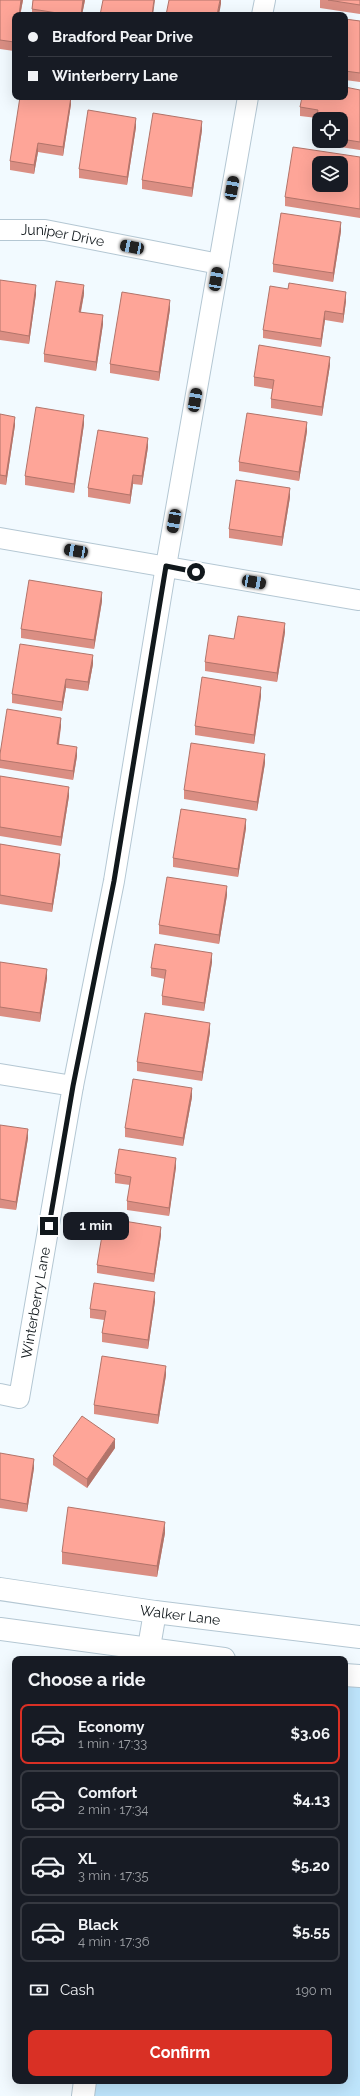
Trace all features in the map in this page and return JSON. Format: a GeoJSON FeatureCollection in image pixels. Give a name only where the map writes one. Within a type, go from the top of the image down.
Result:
{"type":"FeatureCollection","features":[{"type":"Feature","properties":{"kind":"street"},"geometry":{"type":"LineString","coordinates":[[263,12],[265,0]]}},
{"type":"Feature","properties":{"kind":"street","name":"Winterberry Lane"},"geometry":{"type":"LineString","coordinates":[[0,1394],[20,1398],[73,1086],[114,881],[166,566],[247,100]]}},
{"type":"Feature","properties":{"kind":"street","name":"Juniper Drive"},"geometry":{"type":"LineString","coordinates":[[0,230],[45,230],[219,264]]}},
{"type":"Feature","properties":{"kind":"street"},"geometry":{"type":"LineString","coordinates":[[0,538],[358,600]]}},
{"type":"Feature","properties":{"kind":"street"},"geometry":{"type":"LineString","coordinates":[[0,1074],[73,1086]]}},
{"type":"Feature","properties":{"kind":"street","name":"Walker Lane"},"geometry":{"type":"LineString","coordinates":[[0,1589],[155,1612],[360,1636]]}},
{"type":"Feature","properties":{"kind":"street"},"geometry":{"type":"LineString","coordinates":[[148,1654],[155,1612]]}},
{"type":"Feature","properties":{"kind":"street"},"geometry":{"type":"LineString","coordinates":[[0,1629],[148,1654],[178,1656]]}},
{"type":"Feature","properties":{"kind":"street"},"geometry":{"type":"LineString","coordinates":[[348,1674],[360,1676]]}},
{"type":"Feature","properties":{"kind":"street"},"geometry":{"type":"LineString","coordinates":[[83,2096],[85,2084]]}},
{"type":"Feature","properties":{"kind":"shaded area"},"geometry":{"type":"Polygon","coordinates":[[[348,1677],[360,1679],[360,2096],[87,2096],[89,2084],[348,2084],[348,1677]]]}},
{"type":"Feature","properties":{"kind":"building"},"geometry":{"type":"Polygon","coordinates":[[[0,0],[21,0],[19,12],[12,12],[12,42],[0,40],[0,0]]]}},
{"type":"Feature","properties":{"kind":"building"},"geometry":{"type":"Polygon","coordinates":[[[33,0],[83,0],[81,12],[51,12],[32,9],[33,0]]]}},
{"type":"Feature","properties":{"kind":"building"},"geometry":{"type":"Polygon","coordinates":[[[103,0],[154,0],[152,12],[101,12],[103,0]]]}},
{"type":"Feature","properties":{"kind":"building"},"geometry":{"type":"Polygon","coordinates":[[[169,0],[220,0],[218,12],[167,12],[169,0]]]}},
{"type":"Feature","properties":{"kind":"building"},"geometry":{"type":"Polygon","coordinates":[[[328,0],[360,0],[360,5],[328,0]]]}},
{"type":"Feature","properties":{"kind":"building"},"geometry":{"type":"Polygon","coordinates":[[[348,19],[360,21],[360,73],[348,71],[348,19]]]}},
{"type":"Feature","properties":{"kind":"building"},"geometry":{"type":"Polygon","coordinates":[[[348,88],[360,90],[360,142],[348,140],[348,112],[318,112],[318,110],[300,107],[301,100],[348,100],[348,88]]]}},
{"type":"Feature","properties":{"kind":"building"},"geometry":{"type":"Polygon","coordinates":[[[20,100],[71,100],[63,147],[38,143],[34,165],[10,161],[20,100]]]}},
{"type":"Feature","properties":{"kind":"building"},"geometry":{"type":"Polygon","coordinates":[[[88,110],[136,118],[127,177],[79,169],[88,110]]]}},
{"type":"Feature","properties":{"kind":"building"},"geometry":{"type":"Polygon","coordinates":[[[153,113],[202,121],[192,188],[142,180],[153,113]]]}},
{"type":"Feature","properties":{"kind":"building"},"geometry":{"type":"Polygon","coordinates":[[[293,147],[360,157],[360,209],[285,197],[293,147]]]}},
{"type":"Feature","properties":{"kind":"building"},"geometry":{"type":"Polygon","coordinates":[[[281,213],[341,222],[333,273],[273,264],[281,213]]]}},
{"type":"Feature","properties":{"kind":"building"},"geometry":{"type":"Polygon","coordinates":[[[0,280],[36,285],[29,336],[0,331],[0,280]]]}},
{"type":"Feature","properties":{"kind":"building"},"geometry":{"type":"Polygon","coordinates":[[[56,281],[84,285],[79,312],[103,315],[96,362],[44,354],[56,281]]]}},
{"type":"Feature","properties":{"kind":"building"},"geometry":{"type":"Polygon","coordinates":[[[289,283],[346,292],[343,314],[325,311],[321,339],[263,330],[270,286],[288,289],[289,283]]]}},
{"type":"Feature","properties":{"kind":"building"},"geometry":{"type":"Polygon","coordinates":[[[122,292],[170,300],[159,372],[110,364],[122,292]]]}},
{"type":"Feature","properties":{"kind":"building"},"geometry":{"type":"Polygon","coordinates":[[[259,345],[330,357],[322,407],[271,399],[274,380],[254,377],[259,345]]]}},
{"type":"Feature","properties":{"kind":"building"},"geometry":{"type":"Polygon","coordinates":[[[36,407],[84,415],[74,484],[25,476],[36,407]]]}},
{"type":"Feature","properties":{"kind":"building"},"geometry":{"type":"Polygon","coordinates":[[[247,413],[307,422],[299,472],[239,462],[247,413]]]}},
{"type":"Feature","properties":{"kind":"building"},"geometry":{"type":"Polygon","coordinates":[[[0,414],[15,417],[6,476],[0,475],[0,414]]]}},
{"type":"Feature","properties":{"kind":"building"},"geometry":{"type":"Polygon","coordinates":[[[98,430],[148,438],[142,476],[133,475],[130,495],[88,488],[98,430]]]}},
{"type":"Feature","properties":{"kind":"building"},"geometry":{"type":"Polygon","coordinates":[[[236,480],[290,488],[282,537],[229,529],[236,480]]]}},
{"type":"Feature","properties":{"kind":"building"},"geometry":{"type":"Polygon","coordinates":[[[29,580],[102,592],[94,640],[21,629],[29,580]]]}},
{"type":"Feature","properties":{"kind":"building"},"geometry":{"type":"Polygon","coordinates":[[[238,616],[285,623],[277,673],[205,662],[209,635],[234,639],[238,616]]]}},
{"type":"Feature","properties":{"kind":"building"},"geometry":{"type":"Polygon","coordinates":[[[20,644],[93,655],[88,682],[66,679],[62,702],[12,694],[20,644]]]}},
{"type":"Feature","properties":{"kind":"building"},"geometry":{"type":"Polygon","coordinates":[[[202,677],[261,687],[254,735],[195,726],[202,677]]]}},
{"type":"Feature","properties":{"kind":"building"},"geometry":{"type":"Polygon","coordinates":[[[7,709],[61,718],[57,744],[77,747],[73,771],[0,760],[7,709]]]}},
{"type":"Feature","properties":{"kind":"building"},"geometry":{"type":"Polygon","coordinates":[[[191,743],[265,754],[257,802],[184,790],[191,743]]]}},
{"type":"Feature","properties":{"kind":"building"},"geometry":{"type":"Polygon","coordinates":[[[0,776],[69,787],[61,837],[0,827],[0,776]]]}},
{"type":"Feature","properties":{"kind":"building"},"geometry":{"type":"Polygon","coordinates":[[[181,809],[246,819],[238,869],[173,858],[181,809]]]}},
{"type":"Feature","properties":{"kind":"building"},"geometry":{"type":"Polygon","coordinates":[[[0,844],[60,854],[52,904],[0,895],[0,844]]]}},
{"type":"Feature","properties":{"kind":"building"},"geometry":{"type":"Polygon","coordinates":[[[167,877],[227,886],[219,935],[159,925],[167,877]]]}},
{"type":"Feature","properties":{"kind":"building"},"geometry":{"type":"Polygon","coordinates":[[[155,944],[212,953],[204,1003],[162,996],[166,970],[151,968],[155,944]]]}},
{"type":"Feature","properties":{"kind":"building"},"geometry":{"type":"Polygon","coordinates":[[[0,962],[47,969],[40,1013],[0,1007],[0,962]]]}},
{"type":"Feature","properties":{"kind":"building"},"geometry":{"type":"Polygon","coordinates":[[[145,1013],[210,1023],[202,1072],[137,1062],[145,1013]]]}},
{"type":"Feature","properties":{"kind":"building"},"geometry":{"type":"Polygon","coordinates":[[[133,1079],[192,1088],[183,1138],[125,1128],[133,1079]]]}},
{"type":"Feature","properties":{"kind":"building"},"geometry":{"type":"Polygon","coordinates":[[[0,1125],[28,1129],[16,1202],[0,1199],[0,1125]]]}},
{"type":"Feature","properties":{"kind":"building"},"geometry":{"type":"Polygon","coordinates":[[[119,1149],[176,1158],[169,1208],[127,1201],[131,1177],[115,1174],[119,1149]]]}},
{"type":"Feature","properties":{"kind":"building"},"geometry":{"type":"Polygon","coordinates":[[[105,1218],[161,1227],[154,1274],[97,1265],[105,1218]]]}},
{"type":"Feature","properties":{"kind":"building"},"geometry":{"type":"Polygon","coordinates":[[[94,1283],[155,1292],[148,1340],[102,1333],[106,1311],[90,1309],[94,1283]]]}},
{"type":"Feature","properties":{"kind":"building"},"geometry":{"type":"Polygon","coordinates":[[[102,1356],[166,1366],[158,1415],[94,1405],[102,1356]]]}},
{"type":"Feature","properties":{"kind":"building"},"geometry":{"type":"Polygon","coordinates":[[[82,1416],[115,1439],[87,1479],[53,1456],[82,1416]]]}},
{"type":"Feature","properties":{"kind":"building"},"geometry":{"type":"Polygon","coordinates":[[[0,1453],[34,1459],[27,1504],[0,1499],[0,1453]]]}},
{"type":"Feature","properties":{"kind":"building"},"geometry":{"type":"Polygon","coordinates":[[[68,1507],[165,1522],[157,1566],[62,1552],[68,1507]]]}},
{"type":"Feature","properties":{"kind":"route"},"geometry":{"type":"LineString","coordinates":[[49,1226],[73,1086],[114,881],[166,566],[196,572]]}}]}
